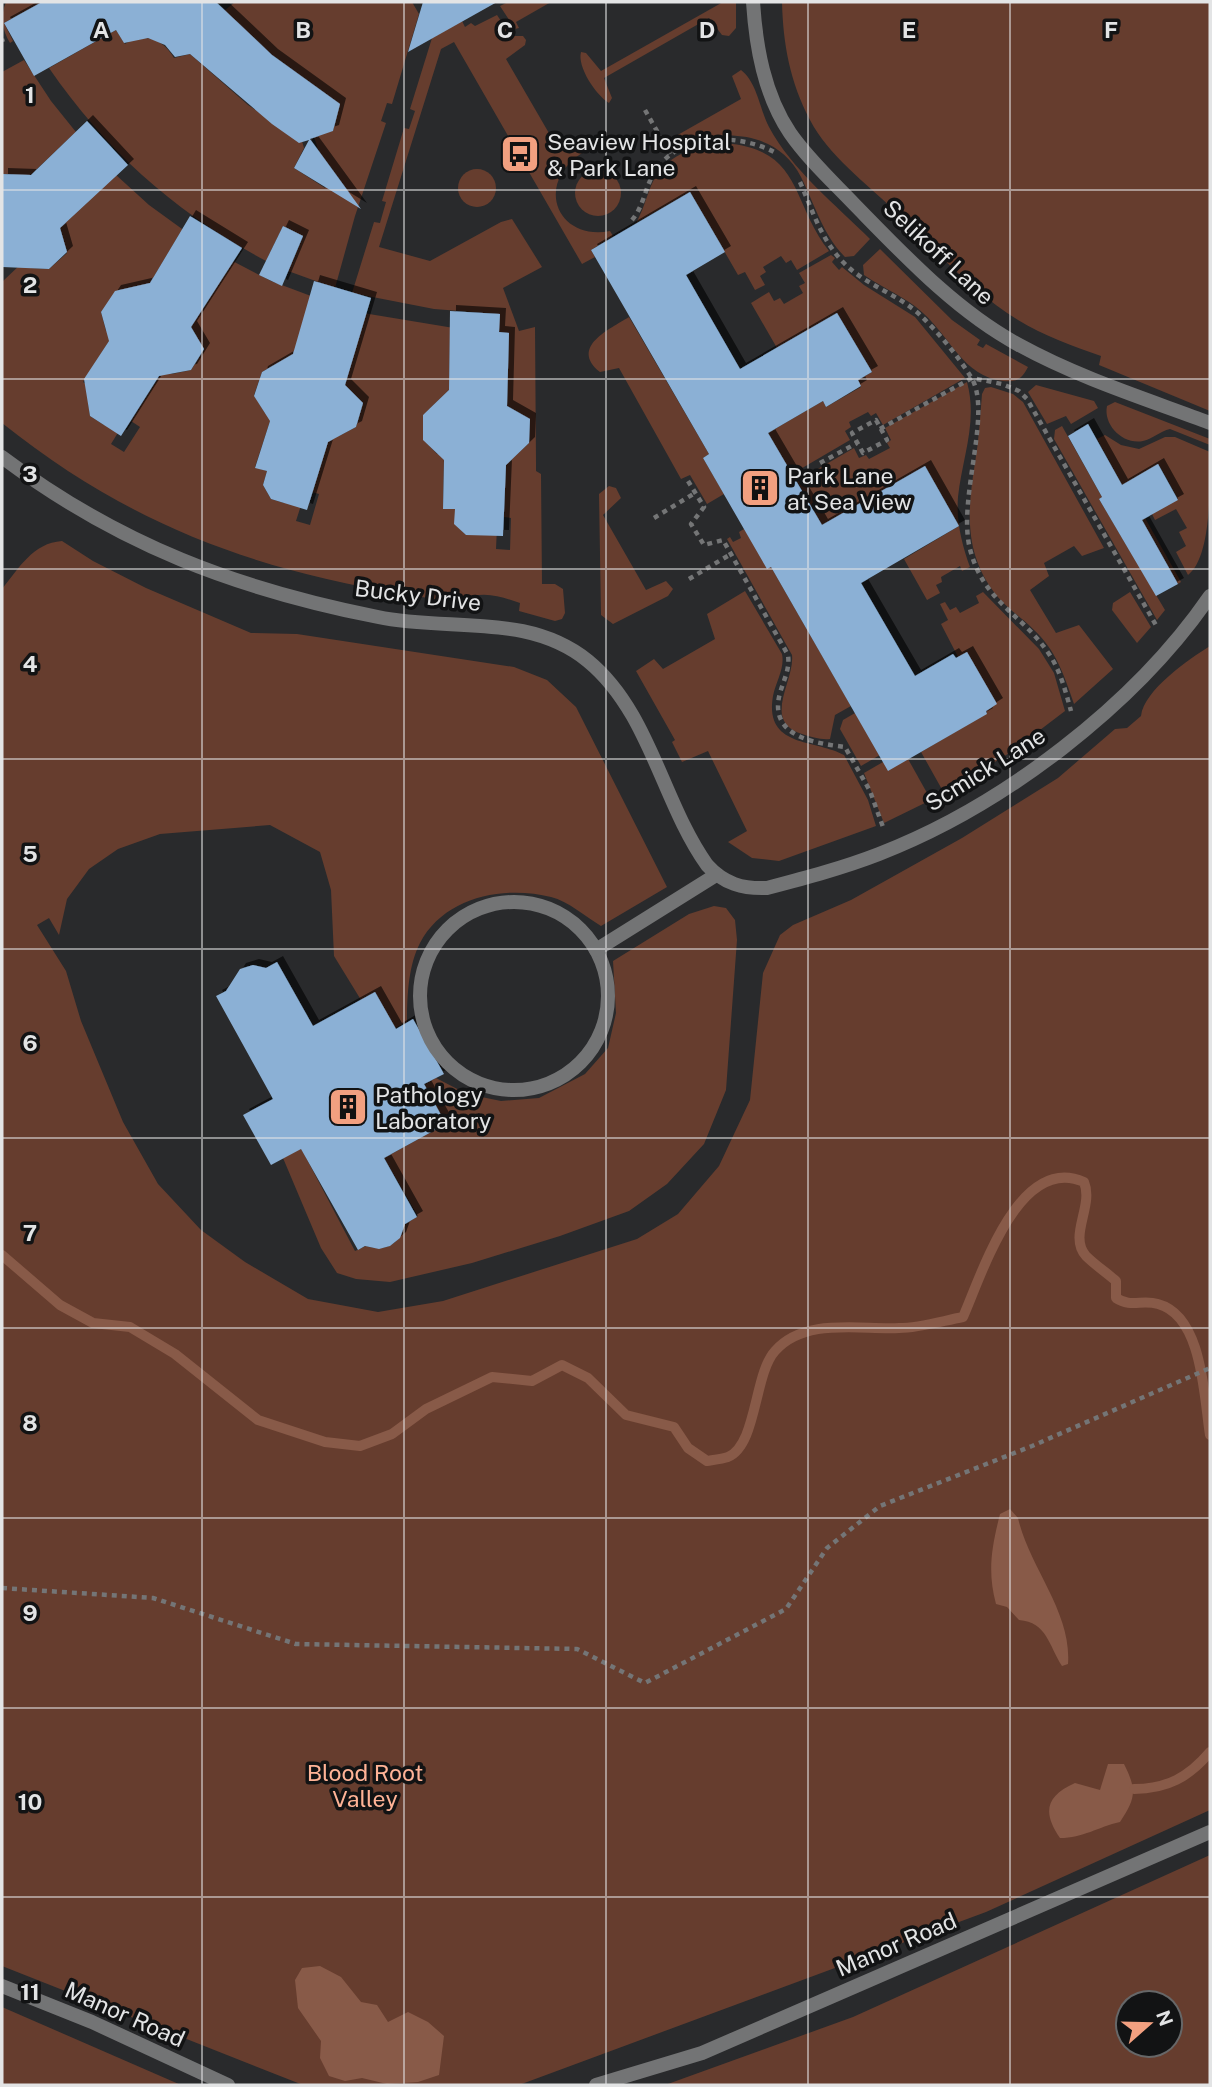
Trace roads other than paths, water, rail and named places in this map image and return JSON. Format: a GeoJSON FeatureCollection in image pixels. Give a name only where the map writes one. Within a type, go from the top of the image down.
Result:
{"type":"FeatureCollection","features":[{"type":"Feature","properties":{"kind":"street","name":"Selikoff Lane"},"geometry":{"type":"LineString","coordinates":[[753,2],[757,50],[771,94],[789,132],[863,212],[957,303],[987,327],[1053,362],[1210,423]]}},
{"type":"Feature","properties":{"kind":"street","name":"Bucky Drive"},"geometry":{"type":"LineString","coordinates":[[2,457],[62,499],[121,533],[188,564],[267,592],[382,618],[502,627],[540,635],[569,649],[606,678],[632,716],[699,854],[716,875],[731,883]]}},
{"type":"Feature","properties":{"kind":"street","name":"Scmick Lane"},"geometry":{"type":"LineString","coordinates":[[731,883],[748,889],[767,888],[834,869],[881,853],[989,799],[1062,748],[1115,703],[1204,615],[1210,596]]}},
{"type":"Feature","properties":{"kind":"street"},"geometry":{"type":"LineString","coordinates":[[596,950],[716,875]]}},
{"type":"Feature","properties":{"kind":"street"},"geometry":{"type":"LineString","coordinates":[[507,902],[548,908],[568,919],[596,950],[608,989],[605,1020],[593,1048],[563,1076],[524,1090],[482,1085],[463,1076],[446,1062],[424,1026],[420,1005],[425,963],[435,944],[466,914],[507,902]]}},
{"type":"Feature","properties":{"kind":"street","name":"Manor Road"},"geometry":{"type":"LineString","coordinates":[[596,2085],[702,2053],[1210,1832]]}},
{"type":"Feature","properties":{"kind":"street","name":"Manor Road"},"geometry":{"type":"LineString","coordinates":[[2,1986],[92,2022],[228,2085]]}},
{"type":"Feature","properties":{"kind":"waterway"},"geometry":{"type":"LineString","coordinates":[[2,1255],[60,1305],[93,1323],[130,1327],[175,1354],[258,1420],[325,1442],[360,1446],[392,1434],[426,1409],[492,1377],[532,1381],[562,1365],[588,1378],[626,1415],[674,1427],[688,1448],[707,1461],[728,1457],[745,1439],[768,1362],[787,1340],[817,1329],[907,1328],[963,1317],[1006,1222],[1022,1201],[1040,1185],[1061,1178],[1084,1182],[1086,1201],[1080,1230],[1081,1248],[1086,1256],[1116,1281],[1116,1298],[1132,1303],[1158,1304],[1173,1312],[1184,1324],[1199,1360],[1210,1435]]}},
{"type":"Feature","properties":{"kind":"waterway"},"geometry":{"type":"LineString","coordinates":[[1134,1789],[1157,1787],[1176,1780],[1194,1768],[1210,1752]]}},
{"type":"Feature","properties":{"kind":"place","name":"Seaview Hospital & Park Lane"},"geometry":{"type":"Point","coordinates":[520,154]}},
{"type":"Feature","properties":{"kind":"place","name":"Park Lane at Sea View"},"geometry":{"type":"Point","coordinates":[760,488]}},
{"type":"Feature","properties":{"kind":"place","name":"Pathology Laboratory"},"geometry":{"type":"Point","coordinates":[348,1107]}},
{"type":"Feature","properties":{"kind":"park label","name":"Blood Root Valley"},"geometry":{"type":"Point","coordinates":[365,1785]}}]}
